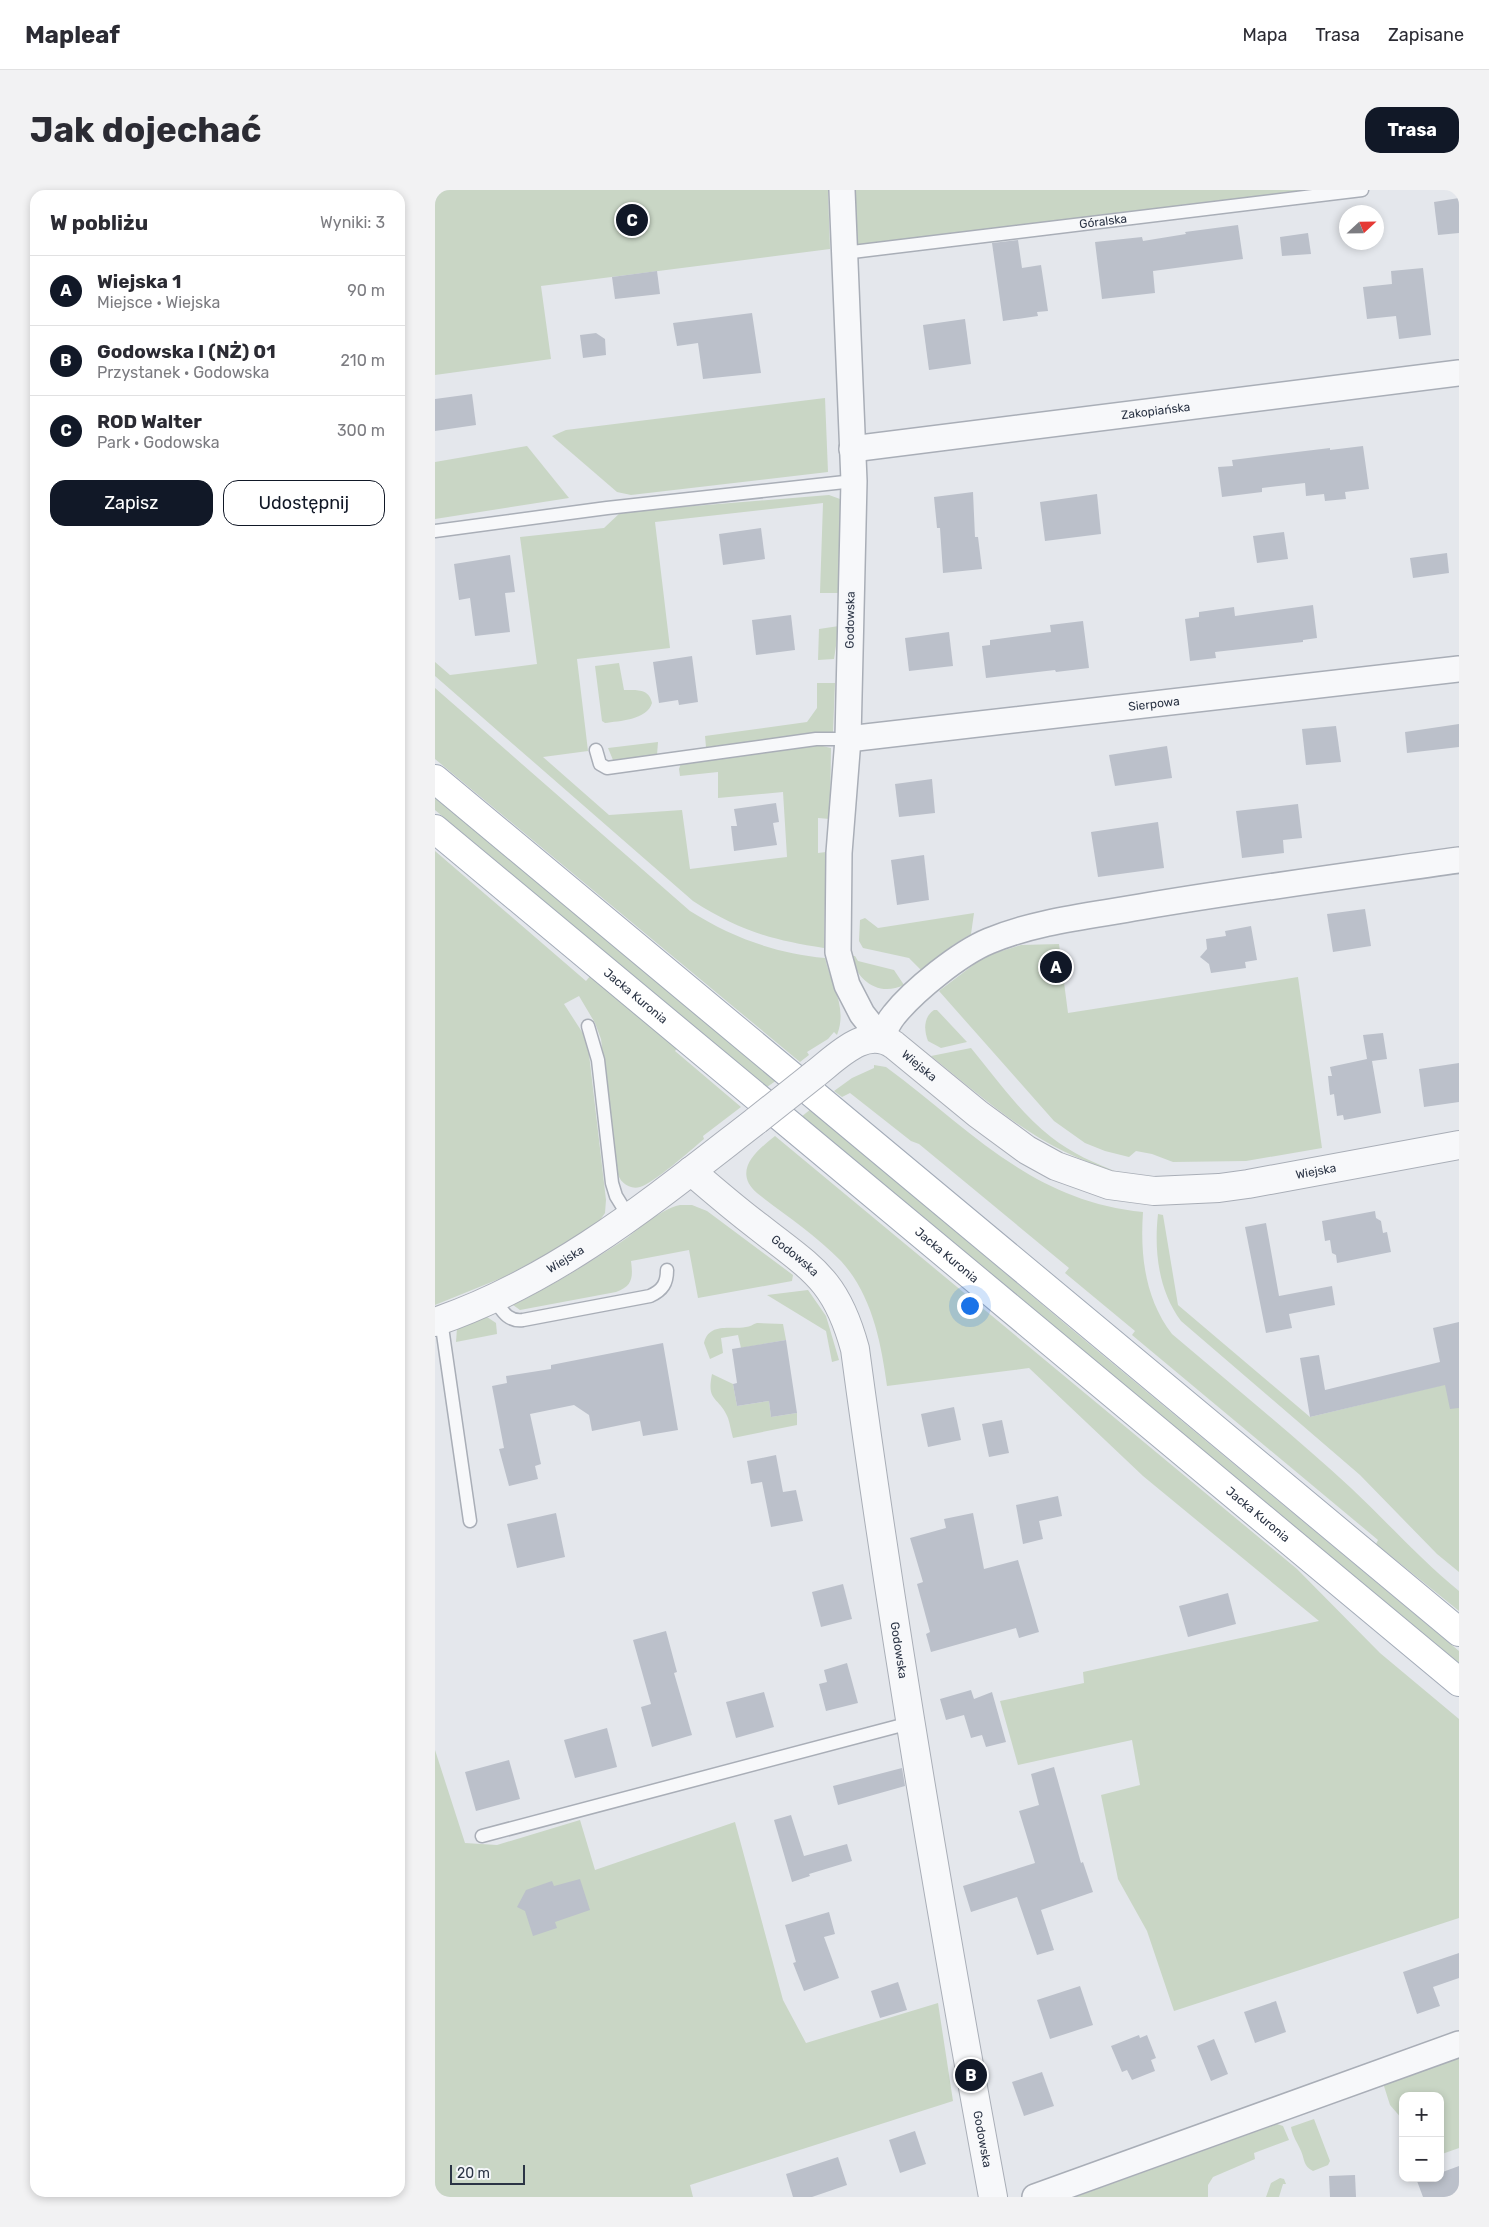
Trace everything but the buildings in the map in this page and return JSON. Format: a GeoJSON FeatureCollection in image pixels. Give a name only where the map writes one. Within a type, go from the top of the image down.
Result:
{"type":"FeatureCollection","features":[{"type":"Feature","properties":{"kind":"main road"},"geometry":{"type":"LineString","coordinates":[[435,779],[1459,1632]]}},
{"type":"Feature","properties":{"kind":"main road","name":"Jacka Kuronia"},"geometry":{"type":"LineString","coordinates":[[435,829],[1459,1682]]}},
{"type":"Feature","properties":{"kind":"street","name":"Godowska"},"geometry":{"type":"LineString","coordinates":[[843,190],[854,481],[847,739],[839,853],[838,952],[847,985],[862,1014],[881,1038]]}},
{"type":"Feature","properties":{"kind":"street","name":"Zakopiańska"},"geometry":{"type":"LineString","coordinates":[[852,449],[1459,374]]}},
{"type":"Feature","properties":{"kind":"street","name":"Sierpowa"},"geometry":{"type":"LineString","coordinates":[[847,739],[1459,670]]}},
{"type":"Feature","properties":{"kind":"street"},"geometry":{"type":"LineString","coordinates":[[881,1038],[890,1021],[901,1008],[963,955],[988,941],[1015,932],[1041,924],[1189,899],[1459,860]]}},
{"type":"Feature","properties":{"kind":"street","name":"Wiejska"},"geometry":{"type":"LineString","coordinates":[[438,1321],[463,1313],[563,1263],[691,1171],[852,1046],[866,1040],[881,1038],[894,1045],[1027,1150],[1056,1166],[1109,1185],[1154,1191],[1219,1188],[1459,1145]]}},
{"type":"Feature","properties":{"kind":"street","name":"Godowska"},"geometry":{"type":"LineString","coordinates":[[691,1171],[758,1227],[814,1270],[829,1288],[845,1316],[855,1349],[875,1497],[910,1723],[993,2197]]}},
{"type":"Feature","properties":{"kind":"street"},"geometry":{"type":"LineString","coordinates":[[1035,2197],[1459,2044]]}},
{"type":"Feature","properties":{"kind":"lane","name":"Góralska"},"geometry":{"type":"LineString","coordinates":[[844,253],[1362,190]]}},
{"type":"Feature","properties":{"kind":"lane"},"geometry":{"type":"LineString","coordinates":[[435,531],[607,508],[854,481]]}},
{"type":"Feature","properties":{"kind":"lane"},"geometry":{"type":"LineString","coordinates":[[597,750],[599,764],[607,768],[816,739],[847,739]]}},
{"type":"Feature","properties":{"kind":"lane"},"geometry":{"type":"LineString","coordinates":[[588,1026],[598,1060],[612,1182],[616,1196],[629,1217]]}},
{"type":"Feature","properties":{"kind":"lane"},"geometry":{"type":"LineString","coordinates":[[493,1298],[512,1321],[523,1320],[650,1296],[664,1286],[667,1280],[667,1270]]}},
{"type":"Feature","properties":{"kind":"lane"},"geometry":{"type":"LineString","coordinates":[[438,1321],[469,1521]]}},
{"type":"Feature","properties":{"kind":"lane"},"geometry":{"type":"LineString","coordinates":[[482,1836],[910,1723]]}},
{"type":"Feature","properties":{"kind":"green space"},"geometry":{"type":"Polygon","coordinates":[[[435,190],[828,190],[830,249],[541,286],[551,359],[435,375],[435,190]]]}},
{"type":"Feature","properties":{"kind":"green space"},"geometry":{"type":"Polygon","coordinates":[[[855,190],[1312,190],[856,246],[855,190]]]}},
{"type":"Feature","properties":{"kind":"green space"},"geometry":{"type":"Polygon","coordinates":[[[825,398],[828,472],[631,495],[617,492],[552,436],[566,430],[825,398]]]}},
{"type":"Feature","properties":{"kind":"green space"},"geometry":{"type":"Polygon","coordinates":[[[527,446],[569,498],[435,519],[435,462],[527,446]]]}},
{"type":"Feature","properties":{"kind":"green space"},"geometry":{"type":"Polygon","coordinates":[[[829,495],[840,499],[843,508],[843,593],[820,593],[823,503],[655,522],[670,648],[577,659],[588,751],[543,757],[609,815],[682,810],[690,869],[787,857],[783,792],[718,798],[718,772],[680,776],[679,769],[681,763],[818,745],[831,748],[830,819],[818,818],[818,853],[826,852],[824,948],[771,937],[740,927],[693,901],[435,676],[435,662],[450,675],[537,664],[520,537],[604,528],[621,512],[829,495]]]}},
{"type":"Feature","properties":{"kind":"green space"},"geometry":{"type":"Polygon","coordinates":[[[839,626],[834,659],[818,660],[819,629],[839,626]]]}},
{"type":"Feature","properties":{"kind":"green space"},"geometry":{"type":"Polygon","coordinates":[[[619,663],[624,690],[645,692],[652,703],[645,713],[632,719],[605,723],[602,721],[595,666],[619,663]]]}},
{"type":"Feature","properties":{"kind":"green space"},"geometry":{"type":"Polygon","coordinates":[[[817,683],[835,683],[833,732],[706,747],[705,736],[807,722],[817,708],[817,683]]]}},
{"type":"Feature","properties":{"kind":"green space"},"geometry":{"type":"Polygon","coordinates":[[[435,688],[690,911],[722,929],[755,943],[807,956],[825,958],[840,1005],[840,1025],[837,1035],[834,1032],[828,1039],[807,1052],[809,1055],[800,1062],[435,759],[435,688]]]}},
{"type":"Feature","properties":{"kind":"green space"},"geometry":{"type":"Polygon","coordinates":[[[658,742],[657,755],[613,760],[608,748],[658,742]]]}},
{"type":"Feature","properties":{"kind":"green space"},"geometry":{"type":"Polygon","coordinates":[[[435,796],[777,1080],[767,1087],[435,810],[435,796]]]}},
{"type":"Feature","properties":{"kind":"green space"},"geometry":{"type":"Polygon","coordinates":[[[435,851],[586,981],[591,975],[678,1047],[675,1051],[741,1107],[703,1136],[704,1139],[654,1179],[640,1187],[628,1186],[622,1182],[617,1171],[601,1039],[595,1023],[579,996],[564,1004],[584,1035],[589,1054],[606,1200],[605,1213],[598,1223],[545,1255],[504,1277],[435,1305],[435,851]]]}},
{"type":"Feature","properties":{"kind":"green space"},"geometry":{"type":"Polygon","coordinates":[[[974,913],[971,934],[953,945],[922,971],[909,958],[863,948],[859,941],[860,920],[865,918],[878,928],[974,913]]]}},
{"type":"Feature","properties":{"kind":"green space"},"geometry":{"type":"Polygon","coordinates":[[[1059,944],[1068,1013],[1298,977],[1322,1148],[1246,1161],[1173,1162],[1152,1154],[1136,1151],[1129,1157],[1105,1151],[1085,1143],[1054,1121],[939,991],[985,956],[1021,945],[1059,944]]]}},
{"type":"Feature","properties":{"kind":"green space"},"geometry":{"type":"Polygon","coordinates":[[[851,956],[855,956],[858,961],[894,970],[904,985],[886,989],[870,984],[858,973],[851,956]]]}},
{"type":"Feature","properties":{"kind":"green space"},"geometry":{"type":"Polygon","coordinates":[[[934,1010],[937,1010],[967,1042],[941,1048],[928,1041],[925,1024],[928,1016],[934,1010]]]}},
{"type":"Feature","properties":{"kind":"green space"},"geometry":{"type":"Polygon","coordinates":[[[971,1048],[1009,1095],[1040,1128],[1075,1153],[1120,1173],[1092,1164],[1066,1152],[1019,1125],[931,1056],[971,1048]]]}},
{"type":"Feature","properties":{"kind":"green space"},"geometry":{"type":"Polygon","coordinates":[[[874,1065],[886,1067],[1004,1159],[1035,1178],[1067,1193],[1103,1205],[1143,1212],[1142,1244],[1146,1276],[1156,1306],[1172,1334],[1329,1468],[1459,1591],[1459,1611],[1376,1544],[1378,1540],[1132,1335],[1135,1331],[1065,1273],[1069,1268],[919,1144],[911,1141],[850,1093],[842,1097],[834,1091],[852,1078],[874,1068],[874,1065]]]}},
{"type":"Feature","properties":{"kind":"green space"},"geometry":{"type":"Polygon","coordinates":[[[811,1109],[1070,1328],[1459,1651],[1459,1663],[801,1117],[811,1109]]]}},
{"type":"Feature","properties":{"kind":"green space"},"geometry":{"type":"Polygon","coordinates":[[[775,1136],[1297,1569],[1380,1653],[1459,1719],[1459,1918],[1174,2011],[1147,1931],[1118,1879],[1101,1795],[1140,1785],[1132,1740],[1018,1765],[1000,1701],[1084,1683],[1083,1672],[1319,1621],[1143,1476],[1029,1368],[887,1386],[882,1353],[868,1304],[852,1274],[821,1242],[757,1193],[750,1185],[747,1177],[749,1162],[775,1136]]]}},
{"type":"Feature","properties":{"kind":"green space"},"geometry":{"type":"Polygon","coordinates":[[[680,1205],[692,1205],[707,1211],[793,1275],[792,1281],[698,1298],[689,1250],[631,1261],[631,1280],[626,1287],[616,1292],[520,1310],[513,1305],[595,1259],[664,1211],[680,1205]]]}},
{"type":"Feature","properties":{"kind":"green space"},"geometry":{"type":"Polygon","coordinates":[[[1158,1214],[1163,1215],[1178,1305],[1310,1417],[1459,1381],[1459,1572],[1437,1554],[1360,1475],[1181,1321],[1167,1296],[1159,1269],[1157,1256],[1158,1214]]]}},
{"type":"Feature","properties":{"kind":"green space"},"geometry":{"type":"Polygon","coordinates":[[[808,1290],[826,1316],[839,1360],[832,1362],[826,1331],[767,1295],[808,1290]]]}},
{"type":"Feature","properties":{"kind":"green space"},"geometry":{"type":"Polygon","coordinates":[[[487,1317],[496,1323],[497,1334],[456,1342],[457,1328],[487,1317]]]}},
{"type":"Feature","properties":{"kind":"green space"},"geometry":{"type":"Polygon","coordinates":[[[757,1323],[783,1324],[786,1340],[741,1348],[738,1335],[721,1338],[723,1353],[710,1359],[704,1343],[711,1332],[721,1328],[747,1327],[757,1323]]]}},
{"type":"Feature","properties":{"kind":"green space"},"geometry":{"type":"Polygon","coordinates":[[[712,1374],[733,1384],[737,1406],[769,1401],[771,1417],[797,1413],[797,1425],[733,1438],[728,1418],[712,1395],[712,1374]]]}},
{"type":"Feature","properties":{"kind":"green space"},"geometry":{"type":"Polygon","coordinates":[[[435,1750],[465,1843],[497,1845],[580,1820],[595,1870],[735,1822],[783,2000],[806,2043],[938,2003],[953,2101],[690,2185],[693,2197],[435,2197],[435,1750]]]}},
{"type":"Feature","properties":{"kind":"green space"},"geometry":{"type":"Polygon","coordinates":[[[1459,2057],[1459,2148],[1444,2153],[1444,2092],[1399,2092],[1399,2115],[1390,2105],[1383,2083],[1459,2057]]]}},
{"type":"Feature","properties":{"kind":"green space"},"geometry":{"type":"Polygon","coordinates":[[[1314,2119],[1330,2161],[1328,2165],[1313,2171],[1306,2165],[1291,2127],[1314,2119]]]}},
{"type":"Feature","properties":{"kind":"green space"},"geometry":{"type":"Polygon","coordinates":[[[1277,2124],[1283,2126],[1289,2140],[1254,2153],[1255,2159],[1213,2177],[1208,2185],[1208,2197],[1075,2197],[1277,2124]]]}},
{"type":"Feature","properties":{"kind":"green space"},"geometry":{"type":"Polygon","coordinates":[[[1280,2178],[1284,2179],[1286,2184],[1283,2184],[1279,2197],[1266,2197],[1271,2183],[1280,2178]]]}},
{"type":"Feature","properties":{"kind":"place","name":"ROD Walter"},"geometry":{"type":"Point","coordinates":[632,220]}},
{"type":"Feature","properties":{"kind":"place","name":"Wiejska 1"},"geometry":{"type":"Point","coordinates":[1056,967]}},
{"type":"Feature","properties":{"kind":"place","name":"Godowska I (NŻ) 01"},"geometry":{"type":"Point","coordinates":[971,2075]}}]}
